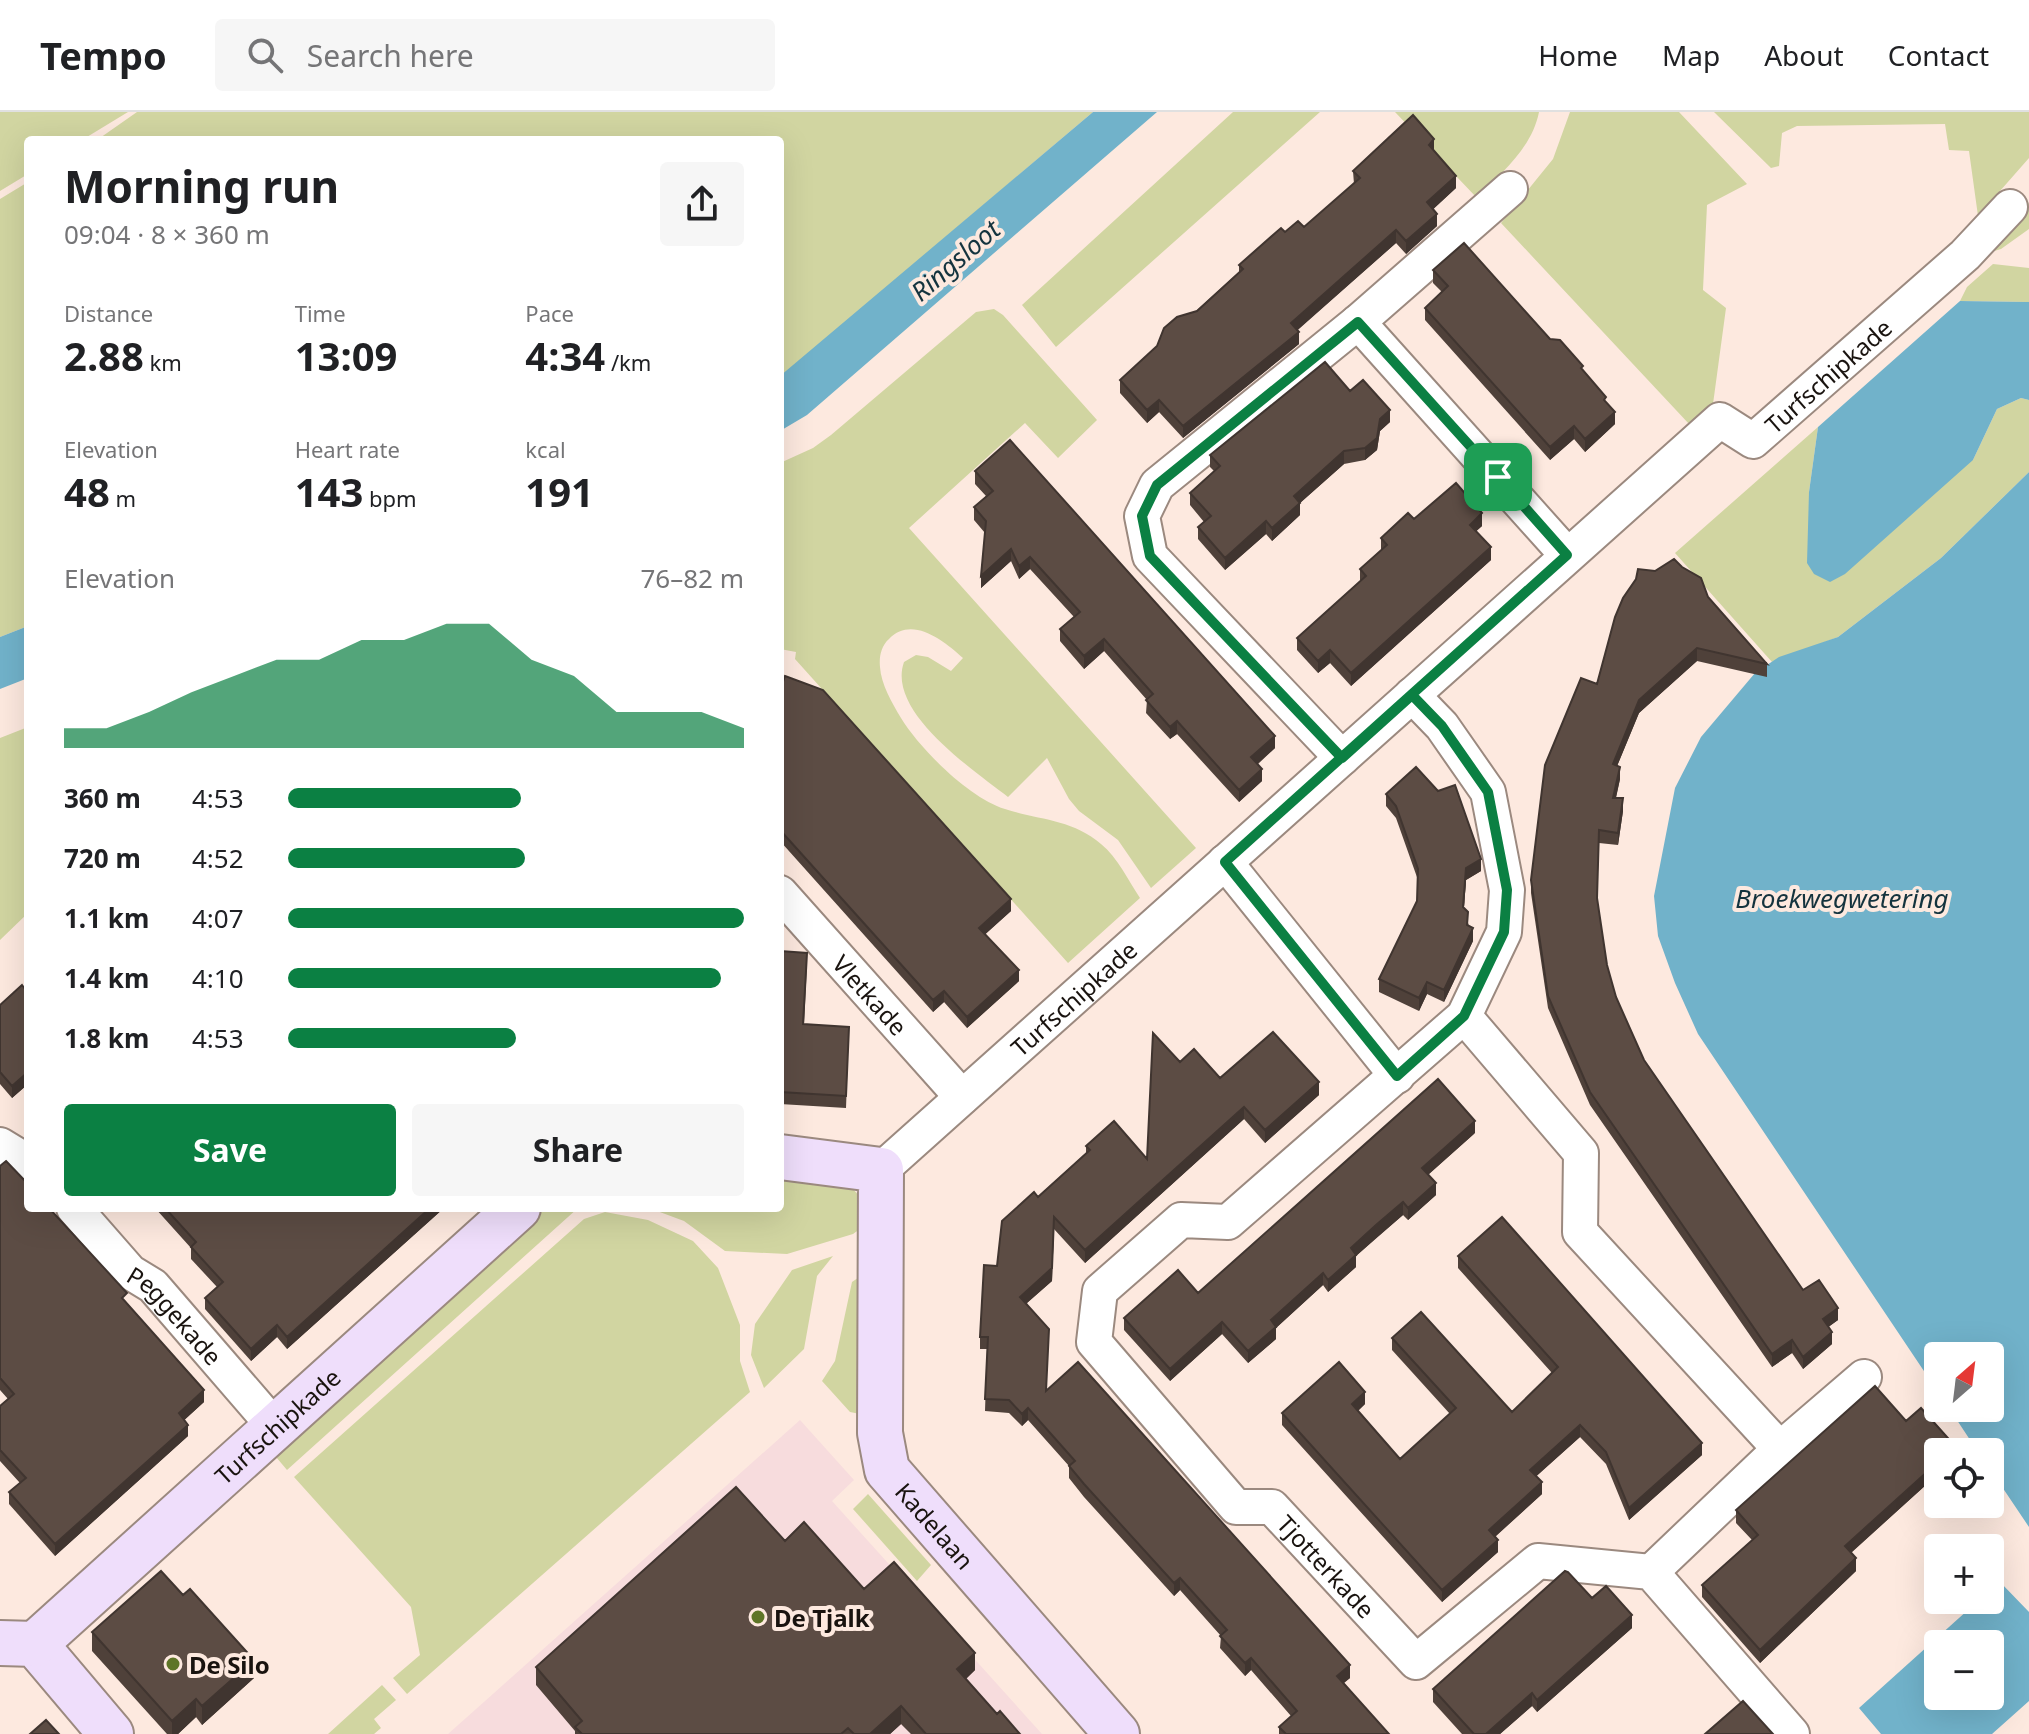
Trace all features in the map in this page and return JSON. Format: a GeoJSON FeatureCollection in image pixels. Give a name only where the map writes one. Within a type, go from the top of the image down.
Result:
{"type":"FeatureCollection","features":[{"type":"Feature","properties":{"kind":"street"},"geometry":{"type":"LineString","coordinates":[[1342,758],[1150,556],[1142,516],[1153,476],[1358,322],[1510,189]]}},
{"type":"Feature","properties":{"kind":"street","name":"Turfschipkade"},"geometry":{"type":"LineString","coordinates":[[881,1170],[1720,420],[1753,441],[1965,255],[2010,207]]}},
{"type":"Feature","properties":{"kind":"street"},"geometry":{"type":"LineString","coordinates":[[1358,322],[1567,555]]}},
{"type":"Feature","properties":{"kind":"street","name":"Tjotterkade"},"geometry":{"type":"LineString","coordinates":[[1412,695],[1442,726],[1488,792],[1507,890],[1504,932],[1464,1016],[1228,1222],[1181,1220],[1100,1291],[1094,1342],[1236,1507],[1272,1507],[1416,1662],[1538,1561],[1651,1572]]}},
{"type":"Feature","properties":{"kind":"street"},"geometry":{"type":"LineString","coordinates":[[1225,862],[1397,1076]]}},
{"type":"Feature","properties":{"kind":"street","name":"Vletkade"},"geometry":{"type":"LineString","coordinates":[[784,897],[962,1097]]}},
{"type":"Feature","properties":{"kind":"street"},"geometry":{"type":"LineString","coordinates":[[1464,1016],[1581,1153],[1580,1232],[1780,1449]]}},
{"type":"Feature","properties":{"kind":"street"},"geometry":{"type":"LineString","coordinates":[[0,1145],[24,1160]]}},
{"type":"Feature","properties":{"kind":"street"},"geometry":{"type":"LineString","coordinates":[[784,1158],[881,1170]]}},
{"type":"Feature","properties":{"kind":"street","name":"Kadelaan"},"geometry":{"type":"LineString","coordinates":[[881,1170],[880,1433],[887,1470],[1117,1734]]}},
{"type":"Feature","properties":{"kind":"street","name":"Peggekade"},"geometry":{"type":"LineString","coordinates":[[78,1212],[130,1272],[153,1286],[274,1426]]}},
{"type":"Feature","properties":{"kind":"street","name":"Turfschipkade"},"geometry":{"type":"LineString","coordinates":[[18,1643],[274,1426],[514,1212]]}},
{"type":"Feature","properties":{"kind":"street"},"geometry":{"type":"LineString","coordinates":[[1792,1734],[1651,1572],[1780,1449],[1864,1377]]}},
{"type":"Feature","properties":{"kind":"street"},"geometry":{"type":"LineString","coordinates":[[18,1643],[111,1734]]}},
{"type":"Feature","properties":{"kind":"shaded area","name":"De Tjalk"},"geometry":{"type":"Polygon","coordinates":[[[800,1420],[854,1480],[832,1501],[1042,1734],[448,1734],[800,1420]]]}},
{"type":"Feature","properties":{"kind":"green space"},"geometry":{"type":"Polygon","coordinates":[[[0,112],[128,112],[89,136],[24,136],[24,176],[0,191],[0,112]]]}},
{"type":"Feature","properties":{"kind":"green space"},"geometry":{"type":"Polygon","coordinates":[[[137,112],[1093,112],[784,374],[784,136],[103,136],[137,112]]]}},
{"type":"Feature","properties":{"kind":"green space"},"geometry":{"type":"Polygon","coordinates":[[[1233,112],[1320,112],[1056,347],[1022,305],[1233,112]]]}},
{"type":"Feature","properties":{"kind":"green space"},"geometry":{"type":"Polygon","coordinates":[[[1395,112],[1539,112],[1523,148],[1477,198],[1395,112]]]}},
{"type":"Feature","properties":{"kind":"green space"},"geometry":{"type":"Polygon","coordinates":[[[1570,112],[1679,112],[1747,184],[1707,205],[1703,290],[1726,308],[1713,404],[1690,425],[1501,223],[1553,159],[1570,112]]]}},
{"type":"Feature","properties":{"kind":"green space"},"geometry":{"type":"Polygon","coordinates":[[[1714,112],[2029,112],[2029,158],[1978,216],[1969,151],[1949,150],[1945,124],[1797,126],[1782,133],[1779,166],[1771,168],[1714,112]]]}},
{"type":"Feature","properties":{"kind":"green space"},"geometry":{"type":"Polygon","coordinates":[[[24,184],[24,628],[0,637],[0,199],[24,184]]]}},
{"type":"Feature","properties":{"kind":"green space"},"geometry":{"type":"Polygon","coordinates":[[[2029,203],[2029,229],[2001,249],[1984,254],[2029,203]]]}},
{"type":"Feature","properties":{"kind":"green space"},"geometry":{"type":"Polygon","coordinates":[[[1993,264],[2029,268],[2029,302],[1960,301],[1967,287],[1993,264]]]}},
{"type":"Feature","properties":{"kind":"green space"},"geometry":{"type":"Polygon","coordinates":[[[994,309],[1003,315],[1097,420],[1058,458],[1025,423],[909,528],[1196,848],[1151,888],[1118,840],[1079,811],[1069,799],[1047,758],[1008,797],[956,756],[920,720],[908,701],[902,681],[904,662],[916,655],[928,657],[951,671],[963,658],[955,651],[928,633],[908,629],[898,632],[886,642],[881,652],[880,667],[882,680],[909,730],[961,784],[1005,809],[1054,821],[1090,836],[1113,856],[1140,898],[1068,963],[795,659],[796,652],[784,650],[784,461],[813,448],[831,435],[976,312],[994,309]]]}},
{"type":"Feature","properties":{"kind":"green space"},"geometry":{"type":"Polygon","coordinates":[[[2021,398],[2029,400],[2029,472],[1941,558],[1838,637],[1772,662],[1675,553],[1818,427],[1809,492],[1973,460],[1997,409],[2021,398]]]}},
{"type":"Feature","properties":{"kind":"green space"},"geometry":{"type":"Polygon","coordinates":[[[24,729],[24,917],[0,940],[0,738],[24,729]]]}},
{"type":"Feature","properties":{"kind":"green space"},"geometry":{"type":"Polygon","coordinates":[[[784,1168],[820,1170],[840,1178],[860,1198],[871,1221],[853,1234],[787,1254],[725,1251],[684,1221],[660,1212],[784,1212],[784,1168]]]}},
{"type":"Feature","properties":{"kind":"green space"},"geometry":{"type":"Polygon","coordinates":[[[535,1212],[574,1212],[287,1470],[271,1451],[535,1212]]]}},
{"type":"Feature","properties":{"kind":"green space"},"geometry":{"type":"Polygon","coordinates":[[[605,1212],[648,1220],[693,1241],[718,1268],[740,1325],[740,1361],[750,1392],[407,1694],[393,1678],[420,1655],[411,1607],[294,1477],[584,1219],[605,1212]]]}},
{"type":"Feature","properties":{"kind":"green space"},"geometry":{"type":"Polygon","coordinates":[[[833,1256],[817,1276],[804,1349],[764,1388],[751,1355],[755,1324],[792,1270],[833,1256]]]}},
{"type":"Feature","properties":{"kind":"green space"},"geometry":{"type":"Polygon","coordinates":[[[874,1267],[865,1415],[850,1412],[822,1381],[835,1361],[852,1282],[874,1267]]]}},
{"type":"Feature","properties":{"kind":"green space"},"geometry":{"type":"Polygon","coordinates":[[[868,1494],[931,1565],[917,1581],[853,1509],[868,1494]]]}},
{"type":"Feature","properties":{"kind":"green space"},"geometry":{"type":"Polygon","coordinates":[[[382,1685],[396,1700],[374,1719],[381,1728],[374,1734],[328,1734],[382,1685]]]}},
{"type":"Feature","properties":{"kind":"water","name":"Ringsloot"},"geometry":{"type":"Polygon","coordinates":[[[1093,112],[1157,112],[807,415],[784,429],[784,373],[1093,112]]]}},
{"type":"Feature","properties":{"kind":"water"},"geometry":{"type":"Polygon","coordinates":[[[1960,301],[2029,302],[2029,400],[2021,398],[1997,409],[1973,460],[1845,574],[1830,582],[1814,574],[1807,563],[1809,492],[1818,427],[1960,301]]]}},
{"type":"Feature","properties":{"kind":"water","name":"Broekwegwetering"},"geometry":{"type":"Polygon","coordinates":[[[2029,472],[2029,1527],[2004,1490],[2004,1438],[1969,1438],[1958,1422],[2004,1422],[2004,1342],[1924,1342],[1924,1371],[1698,1034],[1658,936],[1654,896],[1675,788],[1701,737],[1755,673],[1779,657],[1838,637],[1941,558],[2029,472]]]}},
{"type":"Feature","properties":{"kind":"water"},"geometry":{"type":"Polygon","coordinates":[[[24,628],[24,680],[0,689],[0,637],[24,628]]]}},
{"type":"Feature","properties":{"kind":"water"},"geometry":{"type":"Polygon","coordinates":[[[2004,1586],[2029,1612],[2029,1701],[1992,1734],[1881,1734],[1859,1708],[1924,1650],[1924,1710],[2004,1710],[2004,1630],[1946,1630],[1963,1614],[2004,1614],[2004,1586]]]}},
{"type":"Feature","properties":{"kind":"building"},"geometry":{"type":"Polygon","coordinates":[[[1413,115],[1434,139],[1429,145],[1456,176],[1427,202],[1437,214],[1406,241],[1396,230],[1291,323],[1299,332],[1183,426],[1159,400],[1147,410],[1120,380],[1157,346],[1164,328],[1177,317],[1197,311],[1243,269],[1239,265],[1281,228],[1285,232],[1298,221],[1304,227],[1360,178],[1353,171],[1413,115]]]}},
{"type":"Feature","properties":{"kind":"building"},"geometry":{"type":"Polygon","coordinates":[[[1464,243],[1550,339],[1560,340],[1606,397],[1604,400],[1615,412],[1585,439],[1574,426],[1550,447],[1425,308],[1448,286],[1433,270],[1464,243]]]}},
{"type":"Feature","properties":{"kind":"building"},"geometry":{"type":"Polygon","coordinates":[[[1325,362],[1350,391],[1363,380],[1390,410],[1380,419],[1377,438],[1365,448],[1344,451],[1294,496],[1300,503],[1272,528],[1266,521],[1225,558],[1198,527],[1211,516],[1190,493],[1220,466],[1210,455],[1325,362]]]}},
{"type":"Feature","properties":{"kind":"building"},"geometry":{"type":"Polygon","coordinates":[[[1010,440],[1275,736],[1251,757],[1262,769],[1239,790],[1177,721],[1170,727],[1146,700],[1153,694],[1104,639],[1084,656],[1060,629],[1080,612],[1030,557],[1019,566],[1011,549],[981,576],[986,521],[974,507],[993,491],[975,471],[1010,440]]]}},
{"type":"Feature","properties":{"kind":"building"},"geometry":{"type":"Polygon","coordinates":[[[1456,483],[1482,513],[1470,525],[1491,547],[1351,673],[1330,650],[1318,661],[1297,638],[1366,576],[1360,569],[1387,545],[1381,538],[1408,513],[1414,519],[1456,483]]]}},
{"type":"Feature","properties":{"kind":"building"},"geometry":{"type":"Polygon","coordinates":[[[1674,559],[1701,578],[1708,597],[1767,664],[1697,648],[1639,700],[1613,764],[1620,767],[1613,798],[1623,798],[1618,833],[1599,830],[1597,898],[1607,965],[1616,997],[1644,1060],[1803,1290],[1819,1280],[1838,1308],[1823,1319],[1832,1332],[1803,1357],[1792,1340],[1772,1354],[1590,1092],[1548,996],[1531,880],[1545,765],[1581,678],[1597,684],[1615,617],[1636,579],[1638,569],[1655,571],[1674,559]]]}},
{"type":"Feature","properties":{"kind":"building"},"geometry":{"type":"Polygon","coordinates":[[[785,676],[823,690],[1011,899],[979,928],[1019,970],[967,1017],[944,991],[933,1000],[784,834],[785,676]]]}},
{"type":"Feature","properties":{"kind":"building"},"geometry":{"type":"Polygon","coordinates":[[[1416,767],[1438,791],[1455,785],[1481,859],[1466,868],[1463,907],[1468,912],[1467,925],[1473,928],[1444,990],[1427,982],[1419,998],[1379,979],[1417,901],[1418,869],[1396,806],[1386,794],[1416,767]]]}},
{"type":"Feature","properties":{"kind":"building"},"geometry":{"type":"Polygon","coordinates":[[[784,951],[807,953],[803,1024],[849,1027],[846,1096],[784,1092],[784,951]]]}},
{"type":"Feature","properties":{"kind":"building"},"geometry":{"type":"Polygon","coordinates":[[[22,985],[24,1076],[12,1086],[0,1072],[0,1005],[22,985]]]}},
{"type":"Feature","properties":{"kind":"building"},"geometry":{"type":"Polygon","coordinates":[[[1273,1032],[1319,1082],[1265,1130],[1244,1107],[1085,1250],[1054,1217],[1052,1268],[1020,1297],[1049,1329],[1046,1391],[1078,1362],[1350,1665],[1337,1676],[1389,1734],[1286,1734],[1279,1727],[1297,1711],[1251,1658],[1245,1663],[1220,1636],[1227,1630],[1180,1578],[1174,1583],[1084,1484],[1069,1466],[1075,1461],[1028,1408],[1022,1414],[1009,1400],[985,1399],[988,1337],[980,1337],[984,1265],[997,1266],[1002,1221],[1034,1192],[1038,1197],[1090,1150],[1086,1146],[1114,1121],[1147,1159],[1153,1033],[1180,1062],[1194,1049],[1220,1078],[1273,1032]]]}},
{"type":"Feature","properties":{"kind":"building"},"geometry":{"type":"Polygon","coordinates":[[[1438,1079],[1475,1121],[1422,1168],[1436,1183],[1408,1208],[1403,1202],[1376,1225],[1351,1248],[1356,1255],[1328,1280],[1323,1273],[1271,1320],[1276,1327],[1248,1351],[1222,1322],[1170,1369],[1124,1318],[1178,1270],[1198,1293],[1438,1079]]]}},
{"type":"Feature","properties":{"kind":"building"},"geometry":{"type":"Polygon","coordinates":[[[6,1161],[24,1180],[24,1212],[53,1212],[127,1293],[122,1298],[204,1390],[179,1413],[188,1425],[55,1544],[9,1492],[26,1478],[0,1450],[0,1406],[14,1394],[0,1378],[0,1166],[6,1161]]]}},
{"type":"Feature","properties":{"kind":"building"},"geometry":{"type":"Polygon","coordinates":[[[169,1212],[426,1212],[287,1337],[277,1325],[251,1349],[205,1298],[223,1282],[191,1247],[196,1242],[169,1212]]]}},
{"type":"Feature","properties":{"kind":"building"},"geometry":{"type":"Polygon","coordinates":[[[1502,1217],[1702,1443],[1629,1508],[1606,1452],[1580,1425],[1530,1470],[1542,1482],[1489,1530],[1498,1540],[1442,1590],[1282,1413],[1339,1362],[1365,1392],[1352,1404],[1400,1459],[1456,1408],[1392,1338],[1421,1312],[1512,1412],[1558,1367],[1458,1256],[1502,1217]]]}},
{"type":"Feature","properties":{"kind":"building"},"geometry":{"type":"Polygon","coordinates":[[[1875,1386],[1906,1421],[1921,1408],[1924,1422],[1934,1422],[1948,1438],[1924,1438],[1924,1475],[1845,1546],[1856,1558],[1760,1650],[1702,1585],[1758,1535],[1736,1510],[1875,1386]]]}},
{"type":"Feature","properties":{"kind":"building","name":"De Tjalk"},"geometry":{"type":"Polygon","coordinates":[[[736,1487],[785,1541],[804,1522],[864,1589],[894,1562],[975,1653],[957,1669],[997,1714],[1000,1711],[1020,1734],[926,1734],[901,1706],[870,1734],[854,1734],[848,1728],[841,1734],[582,1734],[575,1727],[582,1721],[536,1667],[736,1487]]]}},
{"type":"Feature","properties":{"kind":"building","name":"De Silo"},"geometry":{"type":"Polygon","coordinates":[[[161,1571],[183,1595],[190,1589],[254,1660],[202,1706],[196,1699],[172,1721],[92,1632],[161,1571]]]}},
{"type":"Feature","properties":{"kind":"building"},"geometry":{"type":"Polygon","coordinates":[[[1565,1571],[1592,1598],[1606,1586],[1632,1615],[1537,1700],[1532,1693],[1486,1734],[1474,1734],[1433,1689],[1565,1571]]]}},
{"type":"Feature","properties":{"kind":"building"},"geometry":{"type":"Polygon","coordinates":[[[1743,1701],[1773,1734],[1705,1734],[1743,1701]]]}},
{"type":"Feature","properties":{"kind":"building"},"geometry":{"type":"Polygon","coordinates":[[[46,1720],[59,1734],[30,1734],[46,1720]]]}},
{"type":"Feature","properties":{"kind":"place","name":"De Tjalk"},"geometry":{"type":"Point","coordinates":[758,1617]}},
{"type":"Feature","properties":{"kind":"place","name":"De Silo"},"geometry":{"type":"Point","coordinates":[173,1664]}},
{"type":"Feature","properties":{"kind":"route"},"geometry":{"type":"LineString","coordinates":[[1498,477],[1358,322],[1157,485],[1142,516],[1150,556],[1342,758],[1412,695],[1442,726],[1488,792],[1507,890],[1504,932],[1464,1016],[1397,1076],[1225,862],[1412,695],[1567,555],[1498,477]]}}]}
